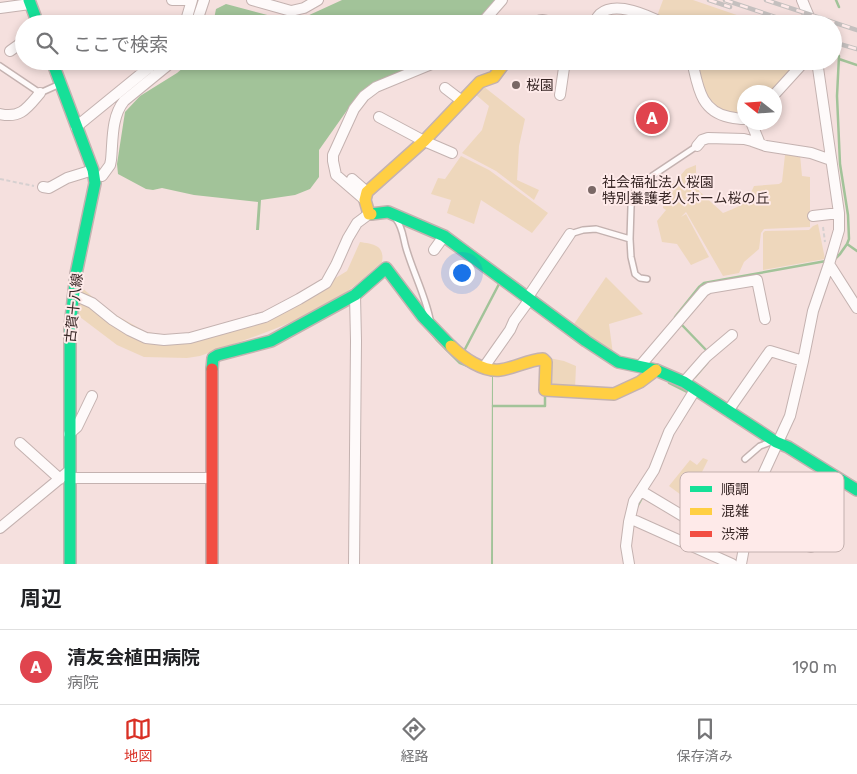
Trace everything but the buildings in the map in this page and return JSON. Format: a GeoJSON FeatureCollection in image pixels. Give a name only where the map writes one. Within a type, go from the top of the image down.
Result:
{"type":"FeatureCollection","features":[{"type":"Feature","properties":{"kind":"street"},"geometry":{"type":"LineString","coordinates":[[172,0],[185,0]]}},
{"type":"Feature","properties":{"kind":"street"},"geometry":{"type":"LineString","coordinates":[[188,15],[192,0]]}},
{"type":"Feature","properties":{"kind":"street"},"geometry":{"type":"LineString","coordinates":[[199,15],[204,0]]}},
{"type":"Feature","properties":{"kind":"street"},"geometry":{"type":"LineString","coordinates":[[252,0],[291,10],[304,8],[318,0]]}},
{"type":"Feature","properties":{"kind":"street"},"geometry":{"type":"LineString","coordinates":[[489,15],[502,0]]}},
{"type":"Feature","properties":{"kind":"street"},"geometry":{"type":"LineString","coordinates":[[802,0],[808,15]]}},
{"type":"Feature","properties":{"kind":"street"},"geometry":{"type":"LineString","coordinates":[[0,8],[29,2],[34,15]]}},
{"type":"Feature","properties":{"kind":"street"},"geometry":{"type":"LineString","coordinates":[[599,15],[614,8],[646,15]]}},
{"type":"Feature","properties":{"kind":"street"},"geometry":{"type":"LineString","coordinates":[[10,51],[15,47]]}},
{"type":"Feature","properties":{"kind":"street","name":"古賀十八線"},"geometry":{"type":"LineString","coordinates":[[55,70],[76,127],[98,173],[76,274],[70,328],[69,434],[66,476],[70,564]]}},
{"type":"Feature","properties":{"kind":"street"},"geometry":{"type":"LineString","coordinates":[[76,127],[146,70]]}},
{"type":"Feature","properties":{"kind":"street"},"geometry":{"type":"LineString","coordinates":[[43,188],[49,188],[67,178],[98,173],[110,165],[116,118],[121,104],[162,70]]}},
{"type":"Feature","properties":{"kind":"street"},"geometry":{"type":"LineString","coordinates":[[366,196],[336,175],[333,161],[334,155],[354,109],[360,100],[376,87],[417,70]]}},
{"type":"Feature","properties":{"kind":"street"},"geometry":{"type":"LineString","coordinates":[[366,196],[424,141],[480,82],[494,77],[499,70]]}},
{"type":"Feature","properties":{"kind":"street"},"geometry":{"type":"LineString","coordinates":[[560,95],[564,70]]}},
{"type":"Feature","properties":{"kind":"street"},"geometry":{"type":"LineString","coordinates":[[694,70],[697,84],[708,107],[720,115],[737,118]]}},
{"type":"Feature","properties":{"kind":"street"},"geometry":{"type":"LineString","coordinates":[[782,86],[797,70]]}},
{"type":"Feature","properties":{"kind":"street"},"geometry":{"type":"LineString","coordinates":[[764,472],[790,416],[813,310],[829,264],[838,230],[839,213],[818,70]]}},
{"type":"Feature","properties":{"kind":"street"},"geometry":{"type":"LineString","coordinates":[[444,88],[462,101]]}},
{"type":"Feature","properties":{"kind":"street"},"geometry":{"type":"LineString","coordinates":[[0,114],[10,116],[24,111],[40,93]]}},
{"type":"Feature","properties":{"kind":"street"},"geometry":{"type":"LineString","coordinates":[[380,117],[424,141],[452,153]]}},
{"type":"Feature","properties":{"kind":"street"},"geometry":{"type":"LineString","coordinates":[[754,130],[760,144]]}},
{"type":"Feature","properties":{"kind":"street"},"geometry":{"type":"LineString","coordinates":[[697,146],[702,140],[708,138],[744,139],[766,146],[811,153],[831,160]]}},
{"type":"Feature","properties":{"kind":"street"},"geometry":{"type":"LineString","coordinates":[[352,179],[366,196],[369,214]]}},
{"type":"Feature","properties":{"kind":"street"},"geometry":{"type":"LineString","coordinates":[[74,296],[92,303],[113,320],[146,338],[164,340],[190,338],[265,317],[326,284],[357,223],[369,214],[388,212],[444,236],[586,341],[618,362],[656,370],[684,382],[827,472]]}},
{"type":"Feature","properties":{"kind":"street"},"geometry":{"type":"LineString","coordinates":[[813,216],[839,213]]}},
{"type":"Feature","properties":{"kind":"street"},"geometry":{"type":"LineString","coordinates":[[484,366],[510,330],[570,234]]}},
{"type":"Feature","properties":{"kind":"street"},"geometry":{"type":"LineString","coordinates":[[434,250],[444,236]]}},
{"type":"Feature","properties":{"kind":"street"},"geometry":{"type":"LineString","coordinates":[[829,264],[857,308]]}},
{"type":"Feature","properties":{"kind":"street"},"geometry":{"type":"LineString","coordinates":[[212,564],[212,362],[214,358],[218,355],[271,341],[355,295],[386,268],[423,317],[461,356],[494,370],[501,370],[535,359],[543,359],[546,362],[546,390],[614,394],[640,382],[656,370]]}},
{"type":"Feature","properties":{"kind":"street"},"geometry":{"type":"LineString","coordinates":[[640,366],[704,291],[709,288],[757,280],[765,319]]}},
{"type":"Feature","properties":{"kind":"street"},"geometry":{"type":"LineString","coordinates":[[354,564],[355,295]]}},
{"type":"Feature","properties":{"kind":"street"},"geometry":{"type":"LineString","coordinates":[[684,382],[706,357],[732,335]]}},
{"type":"Feature","properties":{"kind":"street"},"geometry":{"type":"LineString","coordinates":[[728,411],[770,351],[803,361]]}},
{"type":"Feature","properties":{"kind":"street"},"geometry":{"type":"LineString","coordinates":[[629,564],[626,546],[634,502],[654,470],[669,432],[695,390]]}},
{"type":"Feature","properties":{"kind":"street"},"geometry":{"type":"LineString","coordinates":[[69,434],[77,427],[92,396]]}},
{"type":"Feature","properties":{"kind":"street"},"geometry":{"type":"LineString","coordinates":[[20,443],[66,476],[212,478]]}},
{"type":"Feature","properties":{"kind":"street"},"geometry":{"type":"LineString","coordinates":[[1,525],[66,476]]}},
{"type":"Feature","properties":{"kind":"street"},"geometry":{"type":"LineString","coordinates":[[844,483],[857,490]]}},
{"type":"Feature","properties":{"kind":"street"},"geometry":{"type":"LineString","coordinates":[[641,491],[680,514]]}},
{"type":"Feature","properties":{"kind":"street"},"geometry":{"type":"LineString","coordinates":[[636,521],[680,540]]}},
{"type":"Feature","properties":{"kind":"street"},"geometry":{"type":"LineString","coordinates":[[706,552],[732,564]]}},
{"type":"Feature","properties":{"kind":"lane"},"geometry":{"type":"LineString","coordinates":[[0,66],[40,93],[60,84]]}},
{"type":"Feature","properties":{"kind":"lane"},"geometry":{"type":"LineString","coordinates":[[648,279],[640,278],[635,274],[631,257],[631,207],[633,194],[643,182],[697,146]]}},
{"type":"Feature","properties":{"kind":"lane"},"geometry":{"type":"LineString","coordinates":[[388,212],[398,220],[403,230],[406,248],[429,311],[432,326]]}},
{"type":"Feature","properties":{"kind":"lane"},"geometry":{"type":"LineString","coordinates":[[570,234],[596,229],[630,239]]}},
{"type":"Feature","properties":{"kind":"lane"},"geometry":{"type":"LineString","coordinates":[[745,459],[760,446],[768,442],[777,442]]}},
{"type":"Feature","properties":{"kind":"path"},"geometry":{"type":"LineString","coordinates":[[0,179],[43,188]]}},
{"type":"Feature","properties":{"kind":"shaded area"},"geometry":{"type":"Polygon","coordinates":[[[342,0],[497,0],[484,15],[309,15],[342,0]]]}},
{"type":"Feature","properties":{"kind":"shaded area"},"geometry":{"type":"Polygon","coordinates":[[[663,0],[693,0],[737,15],[657,15],[663,0]]]}},
{"type":"Feature","properties":{"kind":"shaded area"},"geometry":{"type":"Polygon","coordinates":[[[226,4],[268,15],[215,15],[216,9],[226,4]]]}},
{"type":"Feature","properties":{"kind":"shaded area"},"geometry":{"type":"Polygon","coordinates":[[[180,70],[411,70],[355,99],[319,150],[319,177],[310,189],[295,195],[261,200],[259,230],[256,230],[258,202],[194,195],[162,188],[146,189],[118,174],[117,164],[125,112],[140,96],[180,70]]]}},
{"type":"Feature","properties":{"kind":"shaded area"},"geometry":{"type":"Polygon","coordinates":[[[696,70],[791,70],[778,85],[737,85],[737,115],[720,113],[703,95],[696,70]]]}},
{"type":"Feature","properties":{"kind":"shaded area"},"geometry":{"type":"Polygon","coordinates":[[[483,86],[525,119],[519,146],[517,180],[539,190],[534,200],[496,171],[462,153],[482,130],[489,106],[475,94],[483,86]]]}},
{"type":"Feature","properties":{"kind":"shaded area"},"geometry":{"type":"Polygon","coordinates":[[[785,155],[800,155],[802,176],[810,177],[810,227],[764,229],[761,233],[759,249],[744,262],[739,273],[723,276],[686,212],[681,217],[686,214],[709,257],[691,265],[677,244],[662,242],[657,221],[666,210],[663,208],[664,196],[668,188],[686,169],[696,165],[699,191],[723,213],[742,204],[754,186],[779,184],[782,182],[785,155]]]}},
{"type":"Feature","properties":{"kind":"shaded area"},"geometry":{"type":"Polygon","coordinates":[[[461,156],[489,170],[548,213],[532,233],[481,200],[474,224],[447,213],[451,200],[431,194],[438,178],[445,179],[461,156]]]}},
{"type":"Feature","properties":{"kind":"shaded area"},"geometry":{"type":"Polygon","coordinates":[[[818,224],[825,259],[763,270],[763,233],[765,231],[809,230],[818,224]]]}},
{"type":"Feature","properties":{"kind":"shaded area"},"geometry":{"type":"Polygon","coordinates":[[[360,242],[377,246],[382,252],[382,262],[345,293],[315,311],[283,325],[200,356],[187,358],[144,357],[117,345],[76,314],[78,284],[107,310],[146,332],[182,337],[291,305],[347,271],[360,242]]]}},
{"type":"Feature","properties":{"kind":"shaded area"},"geometry":{"type":"Polygon","coordinates":[[[606,277],[643,314],[609,324],[613,354],[572,327],[606,277]]]}},
{"type":"Feature","properties":{"kind":"shaded area"},"geometry":{"type":"Polygon","coordinates":[[[408,307],[493,375],[493,564],[491,564],[492,377],[459,364],[436,341],[408,307]]]}},
{"type":"Feature","properties":{"kind":"shaded area"},"geometry":{"type":"Polygon","coordinates":[[[549,358],[576,366],[575,389],[549,387],[549,358]]]}},
{"type":"Feature","properties":{"kind":"shaded area"},"geometry":{"type":"Polygon","coordinates":[[[703,458],[708,460],[702,472],[680,472],[690,460],[697,465],[703,458]]]}},
{"type":"Feature","properties":{"kind":"shaded area"},"geometry":{"type":"Polygon","coordinates":[[[680,472],[680,494],[669,486],[680,472]]]}},
{"type":"Feature","properties":{"kind":"waterway"},"geometry":{"type":"LineString","coordinates":[[836,0],[839,7]]}},
{"type":"Feature","properties":{"kind":"waterway"},"geometry":{"type":"LineString","coordinates":[[842,60],[857,65]]}},
{"type":"Feature","properties":{"kind":"waterway"},"geometry":{"type":"LineString","coordinates":[[834,260],[849,239],[848,215],[840,164],[837,96],[838,70]]}},
{"type":"Feature","properties":{"kind":"waterway"},"geometry":{"type":"LineString","coordinates":[[847,244],[857,251]]}},
{"type":"Feature","properties":{"kind":"waterway"},"geometry":{"type":"LineString","coordinates":[[677,320],[675,317],[704,283],[826,261]]}},
{"type":"Feature","properties":{"kind":"waterway"},"geometry":{"type":"LineString","coordinates":[[464,351],[499,284]]}},
{"type":"Feature","properties":{"kind":"waterway"},"geometry":{"type":"LineString","coordinates":[[681,324],[708,352]]}},
{"type":"Feature","properties":{"kind":"waterway"},"geometry":{"type":"LineString","coordinates":[[695,377],[707,363]]}},
{"type":"Feature","properties":{"kind":"waterway"},"geometry":{"type":"LineString","coordinates":[[669,383],[690,395]]}},
{"type":"Feature","properties":{"kind":"waterway"},"geometry":{"type":"LineString","coordinates":[[493,406],[545,406],[545,395]]}},
{"type":"Feature","properties":{"kind":"waterway"},"geometry":{"type":"LineString","coordinates":[[637,507],[643,496]]}},
{"type":"Feature","properties":{"kind":"railway"},"geometry":{"type":"LineString","coordinates":[[709,0],[730,7]]}},
{"type":"Feature","properties":{"kind":"railway"},"geometry":{"type":"LineString","coordinates":[[725,0],[769,15]]}},
{"type":"Feature","properties":{"kind":"railway"},"geometry":{"type":"LineString","coordinates":[[766,0],[812,15]]}},
{"type":"Feature","properties":{"kind":"railway"},"geometry":{"type":"LineString","coordinates":[[842,25],[857,30]]}},
{"type":"Feature","properties":{"kind":"railway"},"geometry":{"type":"LineString","coordinates":[[842,45],[857,49]]}},
{"type":"Feature","properties":{"kind":"traffic: fast"},"geometry":{"type":"LineString","coordinates":[[29,0],[35,15]]}},
{"type":"Feature","properties":{"kind":"traffic: fast"},"geometry":{"type":"LineString","coordinates":[[55,70],[93,170],[95,183],[76,274],[70,328],[70,564]]}},
{"type":"Feature","properties":{"kind":"traffic: fast"},"geometry":{"type":"LineString","coordinates":[[371,214],[388,212],[444,236],[586,341],[618,362],[656,370],[684,382],[776,442],[788,447],[828,472]]}},
{"type":"Feature","properties":{"kind":"traffic: fast"},"geometry":{"type":"LineString","coordinates":[[212,369],[213,358],[218,355],[271,341],[355,295],[386,268],[423,317],[451,346]]}},
{"type":"Feature","properties":{"kind":"traffic: fast"},"geometry":{"type":"LineString","coordinates":[[844,482],[857,490]]}},
{"type":"Feature","properties":{"kind":"traffic: slow"},"geometry":{"type":"LineString","coordinates":[[371,214],[369,214],[365,200],[367,192],[424,141],[480,82],[494,77],[499,70]]}},
{"type":"Feature","properties":{"kind":"traffic: slow"},"geometry":{"type":"LineString","coordinates":[[451,346],[474,363],[494,370],[506,369],[543,359],[546,362],[545,390],[614,394],[640,382],[656,370]]}},
{"type":"Feature","properties":{"kind":"traffic: jam"},"geometry":{"type":"LineString","coordinates":[[212,369],[212,564]]}},
{"type":"Feature","properties":{"kind":"place","name":"桜園"},"geometry":{"type":"Point","coordinates":[516,85]}},
{"type":"Feature","properties":{"kind":"place","name":"清友会植田病院"},"geometry":{"type":"Point","coordinates":[652,118]}},
{"type":"Feature","properties":{"kind":"place","name":"社会福祉法人桜園 特別養護老人ホーム桜の丘"},"geometry":{"type":"Point","coordinates":[592,190]}}]}
